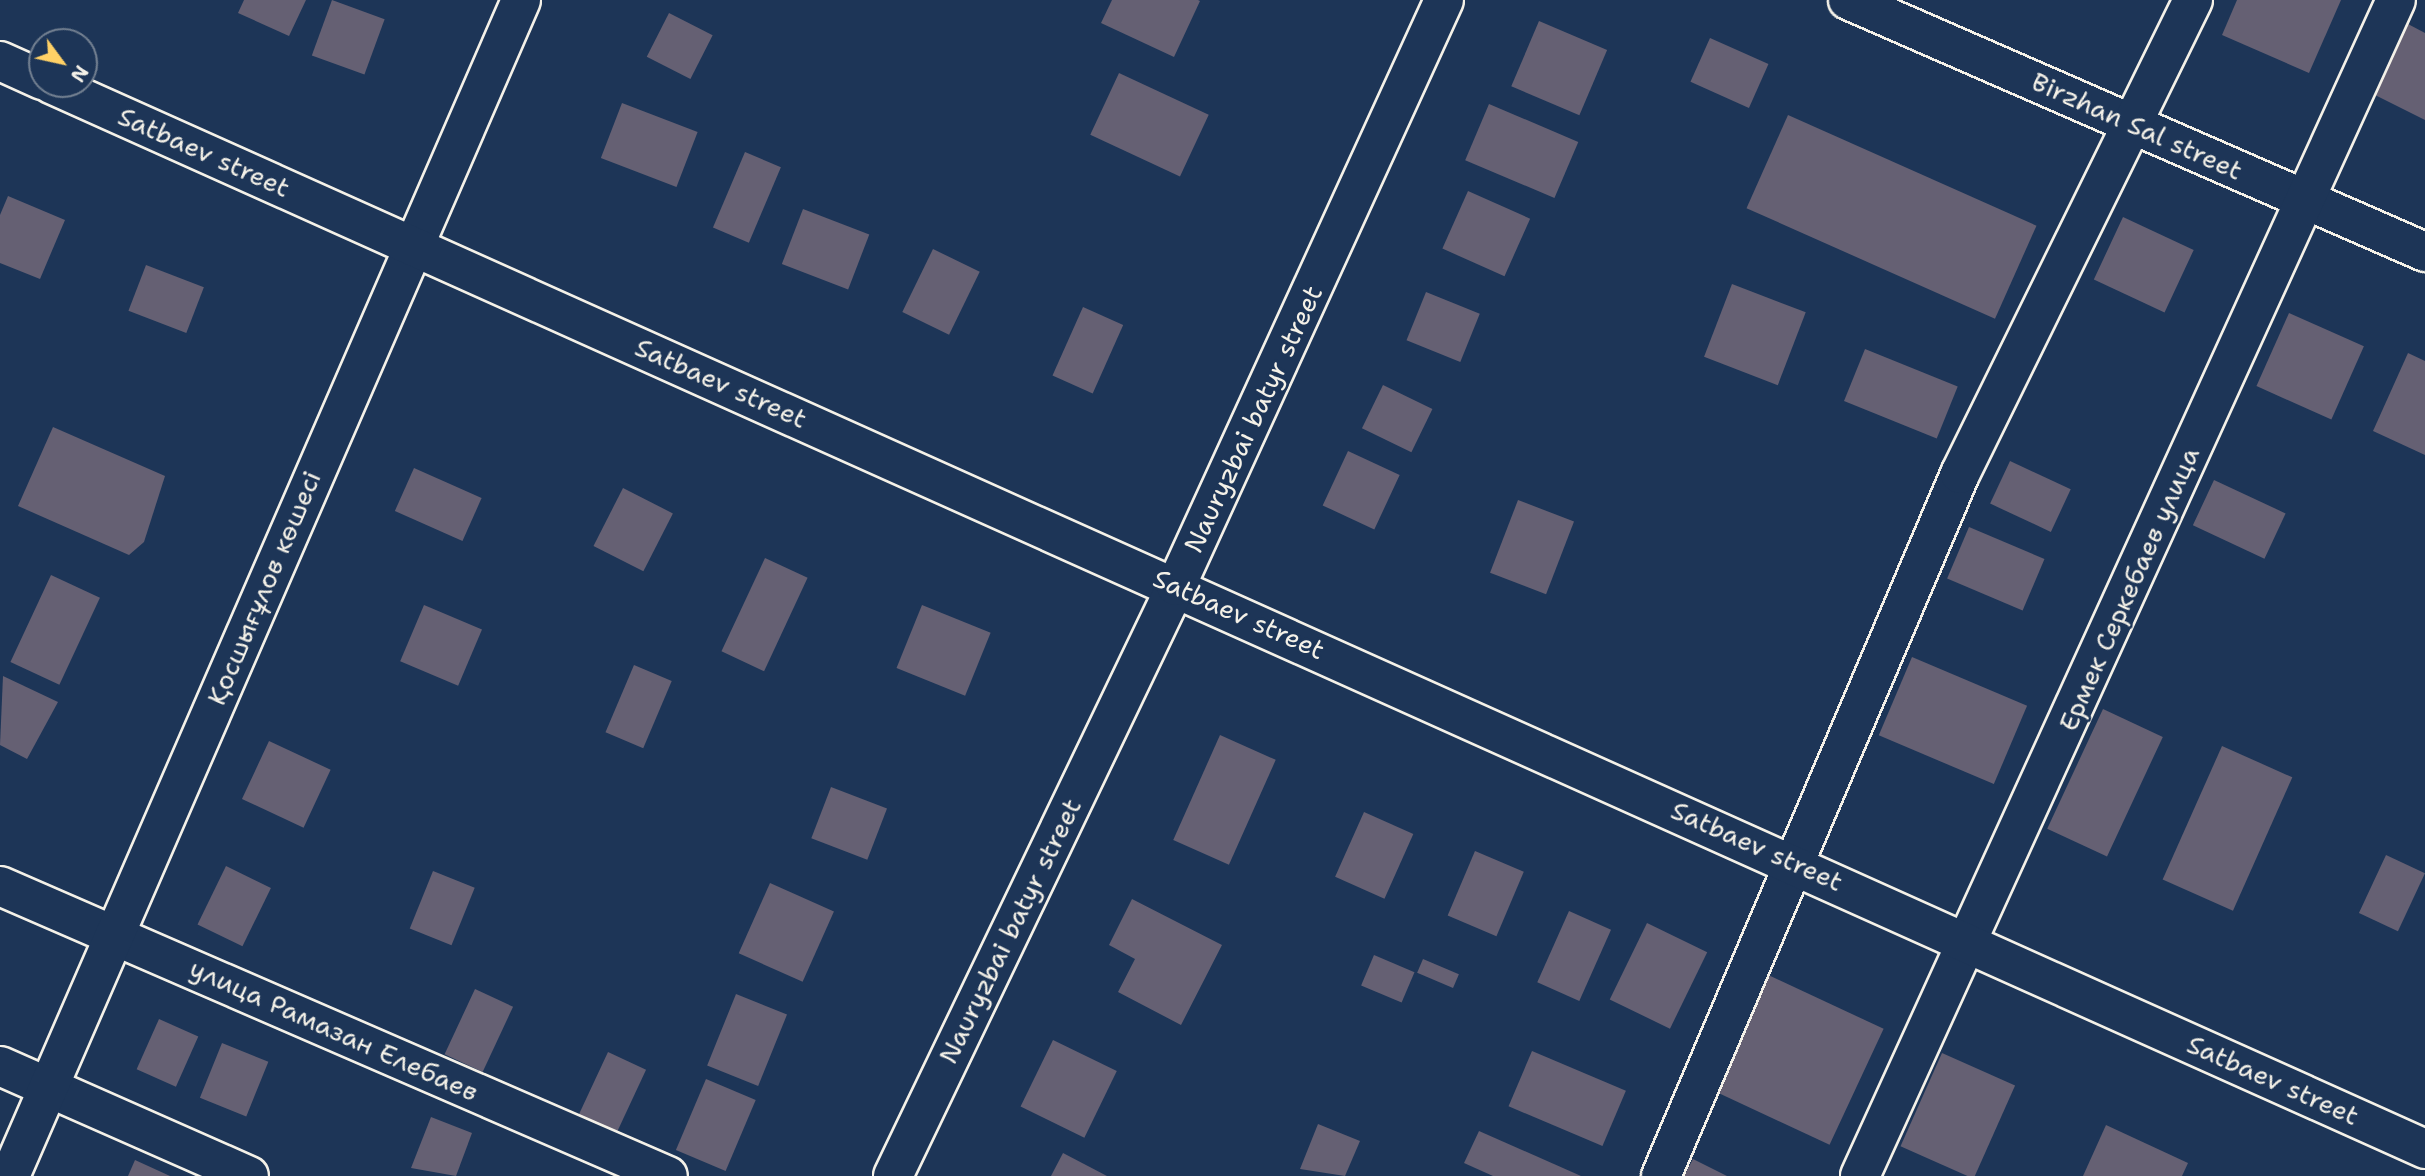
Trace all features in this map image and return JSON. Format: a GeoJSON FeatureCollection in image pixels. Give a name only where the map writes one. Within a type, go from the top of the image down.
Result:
{"type":"FeatureCollection","features":[{"type":"Feature","properties":{"kind":"street","name":"Қосшығұлов көшесі"},"geometry":{"type":"LineString","coordinates":[[10,1176],[416,247],[521,0]]}},
{"type":"Feature","properties":{"kind":"street","name":"Nauryzbai batyr street"},"geometry":{"type":"LineString","coordinates":[[893,1176],[1176,586],[1444,0]]}},
{"type":"Feature","properties":{"kind":"street","name":"Birzhan Sal street"},"geometry":{"type":"LineString","coordinates":[[1848,0],[2425,253]]}},
{"type":"Feature","properties":{"kind":"street"},"geometry":{"type":"LineString","coordinates":[[1661,1176],[1799,864],[1960,474],[2193,0]]}},
{"type":"Feature","properties":{"kind":"street","name":"Ермек Серкебаев улица"},"geometry":{"type":"LineString","coordinates":[[1860,1176],[1970,944],[2396,0]]}},
{"type":"Feature","properties":{"kind":"street"},"geometry":{"type":"LineString","coordinates":[[0,61],[28,74]]}},
{"type":"Feature","properties":{"kind":"street","name":"Satbaev street"},"geometry":{"type":"LineString","coordinates":[[82,98],[1799,864],[2425,1149]]}},
{"type":"Feature","properties":{"kind":"street","name":"улица Рамазан Елебаев"},"geometry":{"type":"LineString","coordinates":[[0,886],[116,934],[668,1176]]}},
{"type":"Feature","properties":{"kind":"street"},"geometry":{"type":"LineString","coordinates":[[0,1066],[249,1176]]}},
{"type":"Feature","properties":{"kind":"building"},"geometry":{"type":"Polygon","coordinates":[[[244,0],[306,0],[289,36],[238,13],[244,0]]]}},
{"type":"Feature","properties":{"kind":"building"},"geometry":{"type":"Polygon","coordinates":[[[332,0],[385,19],[364,75],[312,55],[332,0]]]}},
{"type":"Feature","properties":{"kind":"building"},"geometry":{"type":"Polygon","coordinates":[[[1112,0],[1200,1],[1174,57],[1101,23],[1112,0]]]}},
{"type":"Feature","properties":{"kind":"building"},"geometry":{"type":"Polygon","coordinates":[[[2237,0],[2341,0],[2309,73],[2222,35],[2237,0]]]}},
{"type":"Feature","properties":{"kind":"building"},"geometry":{"type":"Polygon","coordinates":[[[669,13],[713,35],[690,79],[647,57],[669,13]]]}},
{"type":"Feature","properties":{"kind":"building"},"geometry":{"type":"Polygon","coordinates":[[[1539,21],[1607,50],[1579,115],[1511,86],[1539,21]]]}},
{"type":"Feature","properties":{"kind":"building"},"geometry":{"type":"Polygon","coordinates":[[[2408,24],[2425,33],[2425,120],[2373,94],[2408,24]]]}},
{"type":"Feature","properties":{"kind":"building"},"geometry":{"type":"Polygon","coordinates":[[[1710,38],[1768,64],[1749,108],[1690,82],[1710,38]]]}},
{"type":"Feature","properties":{"kind":"building"},"geometry":{"type":"Polygon","coordinates":[[[1119,73],[1209,115],[1180,176],[1090,135],[1119,73]]]}},
{"type":"Feature","properties":{"kind":"building"},"geometry":{"type":"Polygon","coordinates":[[[622,103],[698,132],[676,187],[601,158],[622,103]]]}},
{"type":"Feature","properties":{"kind":"building"},"geometry":{"type":"Polygon","coordinates":[[[1489,104],[1578,142],[1554,198],[1465,160],[1489,104]]]}},
{"type":"Feature","properties":{"kind":"building"},"geometry":{"type":"Polygon","coordinates":[[[1788,115],[2036,226],[1995,319],[1747,208],[1788,115]]]}},
{"type":"Feature","properties":{"kind":"building"},"geometry":{"type":"Polygon","coordinates":[[[745,152],[781,167],[749,243],[713,227],[745,152]]]}},
{"type":"Feature","properties":{"kind":"building"},"geometry":{"type":"Polygon","coordinates":[[[1468,191],[1530,219],[1504,276],[1442,249],[1468,191]]]}},
{"type":"Feature","properties":{"kind":"building"},"geometry":{"type":"Polygon","coordinates":[[[8,196],[65,220],[40,279],[0,263],[0,215],[8,196]]]}},
{"type":"Feature","properties":{"kind":"building"},"geometry":{"type":"Polygon","coordinates":[[[803,209],[869,234],[848,290],[782,264],[803,209]]]}},
{"type":"Feature","properties":{"kind":"building"},"geometry":{"type":"Polygon","coordinates":[[[2123,217],[2194,250],[2165,312],[2094,280],[2123,217]]]}},
{"type":"Feature","properties":{"kind":"building"},"geometry":{"type":"Polygon","coordinates":[[[933,249],[980,272],[949,335],[902,312],[933,249]]]}},
{"type":"Feature","properties":{"kind":"building"},"geometry":{"type":"Polygon","coordinates":[[[146,265],[204,287],[186,333],[128,311],[146,265]]]}},
{"type":"Feature","properties":{"kind":"building"},"geometry":{"type":"Polygon","coordinates":[[[1732,284],[1806,312],[1778,385],[1704,357],[1732,284]]]}},
{"type":"Feature","properties":{"kind":"building"},"geometry":{"type":"Polygon","coordinates":[[[1426,292],[1480,314],[1460,362],[1407,340],[1426,292]]]}},
{"type":"Feature","properties":{"kind":"building"},"geometry":{"type":"Polygon","coordinates":[[[1083,307],[1123,325],[1093,393],[1052,376],[1083,307]]]}},
{"type":"Feature","properties":{"kind":"building"},"geometry":{"type":"Polygon","coordinates":[[[2289,313],[2364,346],[2331,419],[2256,386],[2289,313]]]}},
{"type":"Feature","properties":{"kind":"building"},"geometry":{"type":"Polygon","coordinates":[[[1865,349],[1958,386],[1937,438],[1844,401],[1865,349]]]}},
{"type":"Feature","properties":{"kind":"building"},"geometry":{"type":"Polygon","coordinates":[[[2408,353],[2425,361],[2425,455],[2373,431],[2408,353]]]}},
{"type":"Feature","properties":{"kind":"building"},"geometry":{"type":"Polygon","coordinates":[[[1383,385],[1432,409],[1411,452],[1362,428],[1383,385]]]}},
{"type":"Feature","properties":{"kind":"building"},"geometry":{"type":"Polygon","coordinates":[[[53,427],[165,476],[144,542],[129,555],[18,506],[53,427]]]}},
{"type":"Feature","properties":{"kind":"building"},"geometry":{"type":"Polygon","coordinates":[[[1348,451],[1400,475],[1374,529],[1323,505],[1348,451]]]}},
{"type":"Feature","properties":{"kind":"building"},"geometry":{"type":"Polygon","coordinates":[[[2010,461],[2071,489],[2051,532],[1990,504],[2010,461]]]}},
{"type":"Feature","properties":{"kind":"building"},"geometry":{"type":"Polygon","coordinates":[[[414,468],[482,498],[462,541],[395,511],[414,468]]]}},
{"type":"Feature","properties":{"kind":"building"},"geometry":{"type":"Polygon","coordinates":[[[2214,480],[2286,513],[2264,559],[2193,525],[2214,480]]]}},
{"type":"Feature","properties":{"kind":"building"},"geometry":{"type":"Polygon","coordinates":[[[623,488],[673,513],[643,571],[593,546],[623,488]]]}},
{"type":"Feature","properties":{"kind":"building"},"geometry":{"type":"Polygon","coordinates":[[[1518,500],[1574,522],[1546,594],[1490,573],[1518,500]]]}},
{"type":"Feature","properties":{"kind":"building"},"geometry":{"type":"Polygon","coordinates":[[[1969,527],[2044,559],[2023,611],[1947,579],[1969,527]]]}},
{"type":"Feature","properties":{"kind":"building"},"geometry":{"type":"Polygon","coordinates":[[[765,558],[808,578],[764,671],[721,651],[765,558]]]}},
{"type":"Feature","properties":{"kind":"building"},"geometry":{"type":"Polygon","coordinates":[[[51,575],[100,598],[59,685],[10,662],[51,575]]]}},
{"type":"Feature","properties":{"kind":"building"},"geometry":{"type":"Polygon","coordinates":[[[424,605],[482,630],[458,686],[400,661],[424,605]]]}},
{"type":"Feature","properties":{"kind":"building"},"geometry":{"type":"Polygon","coordinates":[[[922,605],[991,633],[965,696],[897,668],[922,605]]]}},
{"type":"Feature","properties":{"kind":"building"},"geometry":{"type":"Polygon","coordinates":[[[1912,657],[2027,706],[1994,784],[1879,735],[1912,657]]]}},
{"type":"Feature","properties":{"kind":"building"},"geometry":{"type":"Polygon","coordinates":[[[634,665],[672,681],[643,748],[605,732],[634,665]]]}},
{"type":"Feature","properties":{"kind":"building"},"geometry":{"type":"Polygon","coordinates":[[[3,676],[58,702],[27,759],[0,745],[3,676]]]}},
{"type":"Feature","properties":{"kind":"building"},"geometry":{"type":"Polygon","coordinates":[[[2103,709],[2163,737],[2107,857],[2047,829],[2103,709]]]}},
{"type":"Feature","properties":{"kind":"building"},"geometry":{"type":"Polygon","coordinates":[[[1220,735],[1276,760],[1229,865],[1173,840],[1220,735]]]}},
{"type":"Feature","properties":{"kind":"building"},"geometry":{"type":"Polygon","coordinates":[[[269,741],[331,770],[304,828],[242,799],[269,741]]]}},
{"type":"Feature","properties":{"kind":"building"},"geometry":{"type":"Polygon","coordinates":[[[2222,746],[2292,777],[2233,911],[2163,879],[2222,746]]]}},
{"type":"Feature","properties":{"kind":"building"},"geometry":{"type":"Polygon","coordinates":[[[831,787],[887,809],[867,860],[811,838],[831,787]]]}},
{"type":"Feature","properties":{"kind":"building"},"geometry":{"type":"Polygon","coordinates":[[[1364,812],[1413,834],[1384,899],[1335,877],[1364,812]]]}},
{"type":"Feature","properties":{"kind":"building"},"geometry":{"type":"Polygon","coordinates":[[[1475,851],[1524,872],[1496,936],[1448,915],[1475,851]]]}},
{"type":"Feature","properties":{"kind":"building"},"geometry":{"type":"Polygon","coordinates":[[[2386,855],[2425,873],[2398,931],[2359,913],[2386,855]]]}},
{"type":"Feature","properties":{"kind":"building"},"geometry":{"type":"Polygon","coordinates":[[[226,866],[271,888],[242,946],[198,924],[226,866]]]}},
{"type":"Feature","properties":{"kind":"building"},"geometry":{"type":"Polygon","coordinates":[[[433,871],[475,888],[451,945],[410,928],[433,871]]]}},
{"type":"Feature","properties":{"kind":"building"},"geometry":{"type":"Polygon","coordinates":[[[770,883],[834,911],[803,982],[739,953],[770,883]]]}},
{"type":"Feature","properties":{"kind":"building"},"geometry":{"type":"Polygon","coordinates":[[[1132,899],[1222,945],[1181,1025],[1118,992],[1135,959],[1109,945],[1132,899]]]}},
{"type":"Feature","properties":{"kind":"building"},"geometry":{"type":"Polygon","coordinates":[[[1569,911],[1611,930],[1579,1001],[1537,982],[1569,911]]]}},
{"type":"Feature","properties":{"kind":"building"},"geometry":{"type":"Polygon","coordinates":[[[1647,923],[1707,952],[1670,1029],[1610,999],[1647,923]]]}},
{"type":"Feature","properties":{"kind":"building"},"geometry":{"type":"Polygon","coordinates":[[[1374,955],[1415,972],[1402,1003],[1361,985],[1374,955]]]}},
{"type":"Feature","properties":{"kind":"building"},"geometry":{"type":"Polygon","coordinates":[[[1423,959],[1459,974],[1453,988],[1417,973],[1423,959]]]}},
{"type":"Feature","properties":{"kind":"building"},"geometry":{"type":"Polygon","coordinates":[[[1764,973],[1884,1029],[1830,1145],[1710,1089],[1764,973]]]}},
{"type":"Feature","properties":{"kind":"building"},"geometry":{"type":"Polygon","coordinates":[[[475,989],[513,1007],[483,1072],[445,1054],[475,989]]]}},
{"type":"Feature","properties":{"kind":"building"},"geometry":{"type":"Polygon","coordinates":[[[736,994],[787,1015],[758,1086],[707,1065],[736,994]]]}},
{"type":"Feature","properties":{"kind":"building"},"geometry":{"type":"Polygon","coordinates":[[[159,1019],[198,1036],[176,1087],[137,1069],[159,1019]]]}},
{"type":"Feature","properties":{"kind":"building"},"geometry":{"type":"Polygon","coordinates":[[[1053,1040],[1117,1071],[1084,1138],[1021,1107],[1053,1040]]]}},
{"type":"Feature","properties":{"kind":"building"},"geometry":{"type":"Polygon","coordinates":[[[222,1043],[268,1062],[246,1116],[200,1098],[222,1043]]]}},
{"type":"Feature","properties":{"kind":"building"},"geometry":{"type":"Polygon","coordinates":[[[1532,1051],[1626,1091],[1602,1146],[1509,1106],[1532,1051]]]}},
{"type":"Feature","properties":{"kind":"building"},"geometry":{"type":"Polygon","coordinates":[[[608,1052],[646,1070],[616,1135],[578,1117],[608,1052]]]}},
{"type":"Feature","properties":{"kind":"building"},"geometry":{"type":"Polygon","coordinates":[[[1942,1053],[2015,1086],[1975,1176],[1967,1176],[1901,1146],[1942,1053]]]}},
{"type":"Feature","properties":{"kind":"building"},"geometry":{"type":"Polygon","coordinates":[[[706,1079],[756,1100],[726,1171],[676,1150],[706,1079]]]}},
{"type":"Feature","properties":{"kind":"building"},"geometry":{"type":"Polygon","coordinates":[[[431,1117],[472,1133],[456,1176],[411,1168],[431,1117]]]}},
{"type":"Feature","properties":{"kind":"building"},"geometry":{"type":"Polygon","coordinates":[[[1318,1124],[1360,1141],[1345,1176],[1300,1169],[1318,1124]]]}},
{"type":"Feature","properties":{"kind":"building"},"geometry":{"type":"Polygon","coordinates":[[[2106,1125],[2188,1163],[2182,1176],[2083,1176],[2106,1125]]]}},
{"type":"Feature","properties":{"kind":"building"},"geometry":{"type":"Polygon","coordinates":[[[1479,1131],[1581,1176],[1493,1176],[1464,1163],[1479,1131]]]}},
{"type":"Feature","properties":{"kind":"building"},"geometry":{"type":"Polygon","coordinates":[[[1063,1153],[1107,1176],[1051,1176],[1063,1153]]]}},
{"type":"Feature","properties":{"kind":"building"},"geometry":{"type":"Polygon","coordinates":[[[1693,1159],[1727,1176],[1684,1176],[1693,1159]]]}},
{"type":"Feature","properties":{"kind":"building"},"geometry":{"type":"Polygon","coordinates":[[[135,1160],[170,1176],[128,1176],[135,1160]]]}}]}
